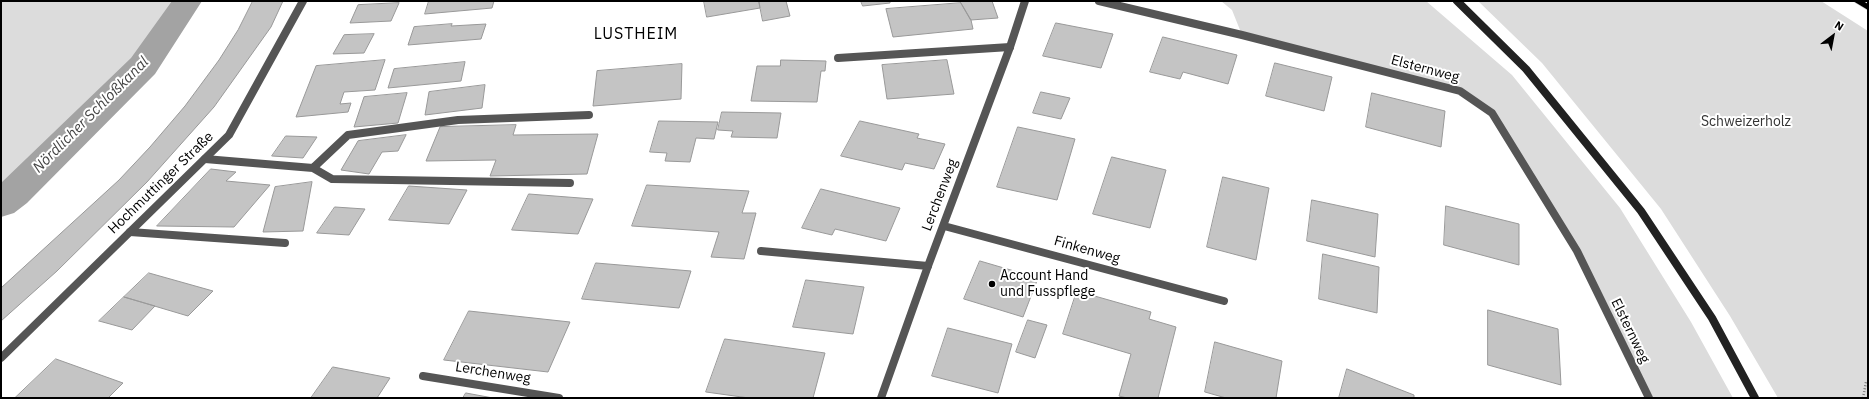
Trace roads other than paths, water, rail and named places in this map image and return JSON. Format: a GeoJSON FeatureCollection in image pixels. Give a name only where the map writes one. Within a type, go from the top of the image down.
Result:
{"type":"FeatureCollection","features":[{"type":"Feature","properties":{"kind":"main road"},"geometry":{"type":"LineString","coordinates":[[1457,1],[1526,69],[1641,212],[1712,318],[1756,398]]}},
{"type":"Feature","properties":{"kind":"main road"},"geometry":{"type":"LineString","coordinates":[[1858,1],[1868,7]]}},
{"type":"Feature","properties":{"kind":"street","name":"Hochmuttinger Straße"},"geometry":{"type":"LineString","coordinates":[[1,358],[229,135],[304,1]]}},
{"type":"Feature","properties":{"kind":"street","name":"Lerchenweg"},"geometry":{"type":"LineString","coordinates":[[881,398],[928,266],[1010,47],[1025,1]]}},
{"type":"Feature","properties":{"kind":"street","name":"Elsternweg"},"geometry":{"type":"LineString","coordinates":[[1099,1],[1242,35],[1460,91],[1492,113],[1577,251],[1649,398]]}},
{"type":"Feature","properties":{"kind":"street"},"geometry":{"type":"LineString","coordinates":[[838,58],[1010,47]]}},
{"type":"Feature","properties":{"kind":"street"},"geometry":{"type":"LineString","coordinates":[[313,168],[348,135],[458,120],[589,115]]}},
{"type":"Feature","properties":{"kind":"street"},"geometry":{"type":"LineString","coordinates":[[205,159],[313,168],[332,179],[570,183]]}},
{"type":"Feature","properties":{"kind":"street","name":"Finkenweg"},"geometry":{"type":"LineString","coordinates":[[944,226],[1012,243],[1224,302]]}},
{"type":"Feature","properties":{"kind":"street"},"geometry":{"type":"LineString","coordinates":[[130,232],[285,243]]}},
{"type":"Feature","properties":{"kind":"street"},"geometry":{"type":"LineString","coordinates":[[761,251],[841,260],[928,266]]}},
{"type":"Feature","properties":{"kind":"street","name":"Lerchenweg"},"geometry":{"type":"LineString","coordinates":[[422,376],[559,398]]}},
{"type":"Feature","properties":{"kind":"waterway","name":"Nördlicher Schloßkanal"},"geometry":{"type":"LineString","coordinates":[[1,203],[14,193],[143,66],[187,1]]}},
{"type":"Feature","properties":{"kind":"place","name":"Account Hand und Fusspflege"},"geometry":{"type":"Point","coordinates":[992,284]}},
{"type":"Feature","properties":{"kind":"district","name":"LUSTHEIM"},"geometry":{"type":"Point","coordinates":[636,34]}},
{"type":"Feature","properties":{"kind":"park label","name":"Schweizerholz"},"geometry":{"type":"Point","coordinates":[1746,122]}}]}
